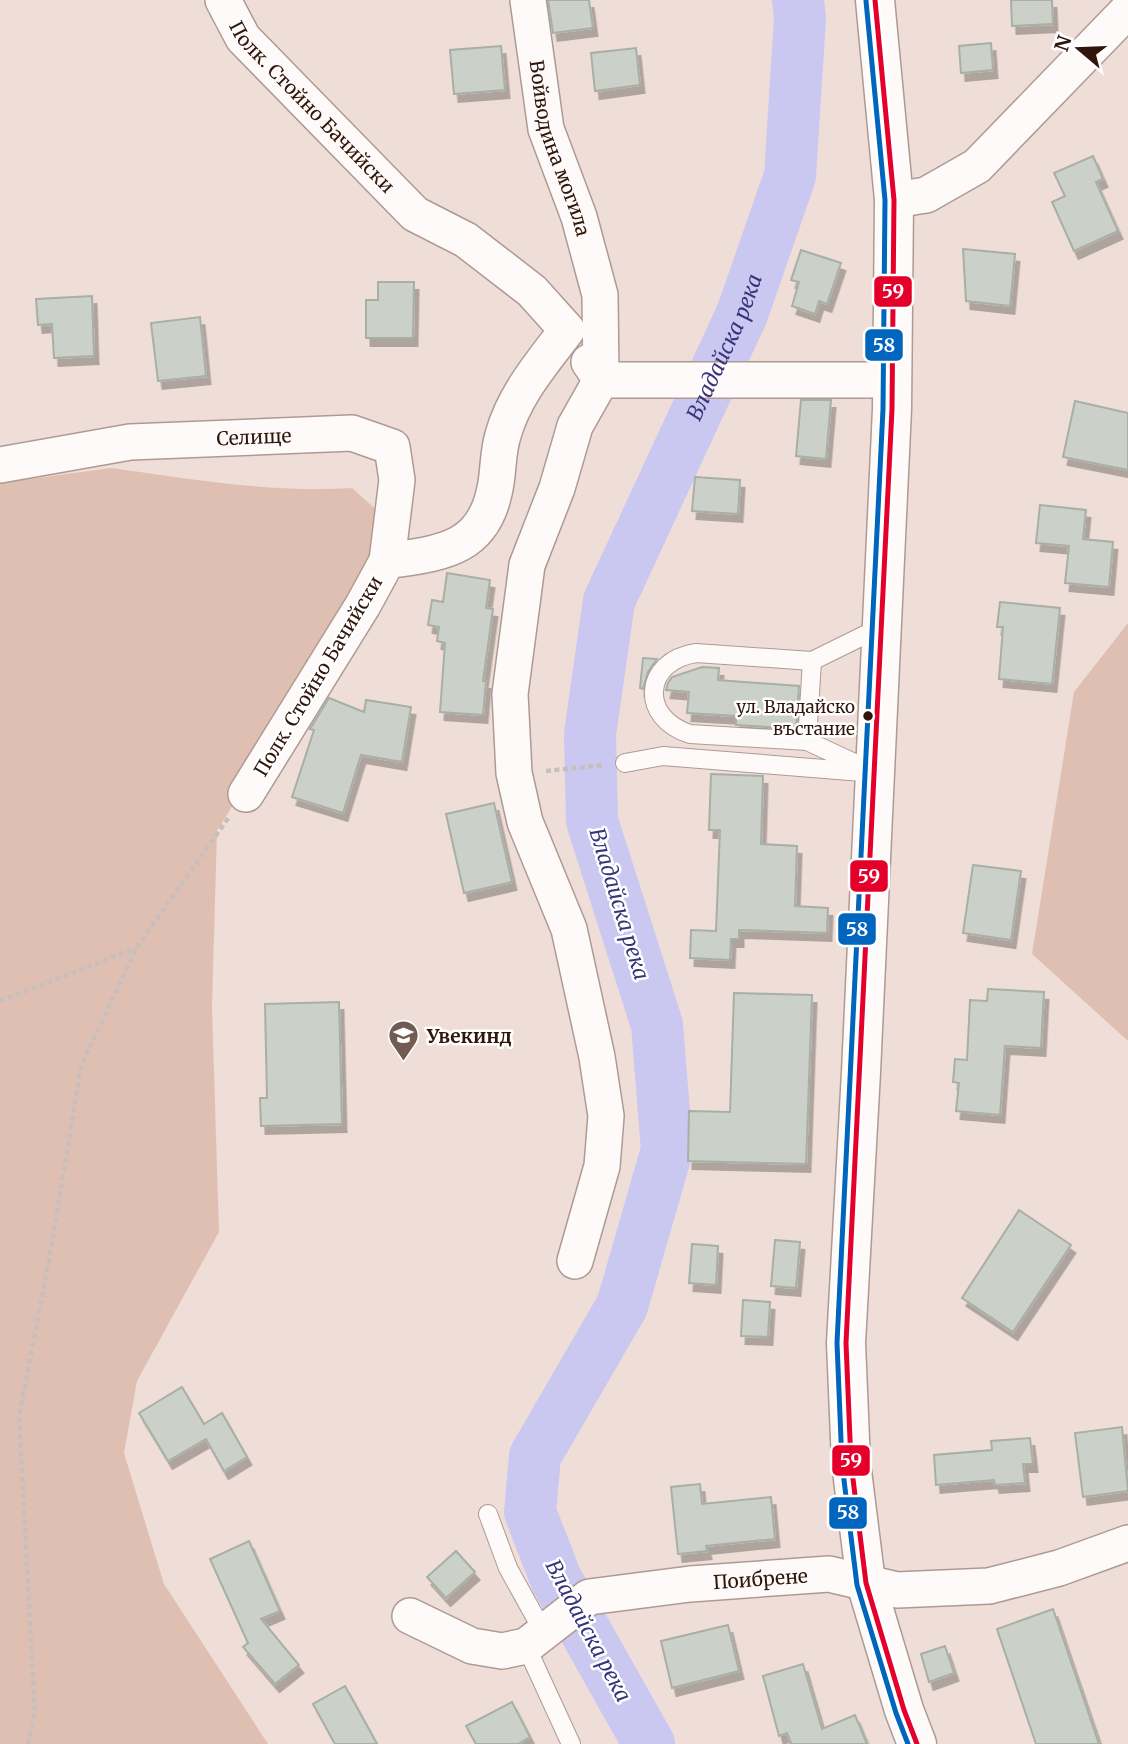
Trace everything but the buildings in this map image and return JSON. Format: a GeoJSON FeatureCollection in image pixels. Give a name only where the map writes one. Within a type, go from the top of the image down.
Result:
{"type":"FeatureCollection","features":[{"type":"Feature","properties":{"kind":"main road"},"geometry":{"type":"LineString","coordinates":[[875,0],[894,200],[892,380],[876,773],[846,1343],[851,1462],[866,1583],[904,1710],[917,1744]]}},
{"type":"Feature","properties":{"kind":"street","name":"Полк. Стойно Бачийски"},"geometry":{"type":"LineString","coordinates":[[223,0],[243,38],[415,214],[466,240],[532,291],[567,330],[526,384],[503,435],[494,494],[485,522],[467,540],[436,553],[387,561],[363,605],[246,794]]}},
{"type":"Feature","properties":{"kind":"street","name":"Войводина могила"},"geometry":{"type":"LineString","coordinates":[[528,0],[546,129],[579,217],[600,295],[601,380]]}},
{"type":"Feature","properties":{"kind":"street"},"geometry":{"type":"LineString","coordinates":[[894,200],[926,195],[976,166],[1128,10]]}},
{"type":"Feature","properties":{"kind":"street"},"geometry":{"type":"LineString","coordinates":[[600,295],[567,330],[601,380]]}},
{"type":"Feature","properties":{"kind":"street"},"geometry":{"type":"LineString","coordinates":[[601,380],[892,380]]}},
{"type":"Feature","properties":{"kind":"street"},"geometry":{"type":"LineString","coordinates":[[575,1261],[602,1166],[606,1116],[597,1057],[569,929],[525,822],[514,773],[510,694],[527,565],[557,488],[575,426],[601,380]]}},
{"type":"Feature","properties":{"kind":"street","name":"Селище"},"geometry":{"type":"LineString","coordinates":[[0,465],[130,442],[352,433],[392,447],[397,480],[387,561]]}},
{"type":"Feature","properties":{"kind":"street","name":"Поибрене"},"geometry":{"type":"LineString","coordinates":[[535,1640],[589,1597],[690,1584],[829,1574],[897,1590],[989,1586],[1059,1568],[1128,1543]]}},
{"type":"Feature","properties":{"kind":"street"},"geometry":{"type":"LineString","coordinates":[[410,1616],[472,1646],[502,1651],[535,1640]]}},
{"type":"Feature","properties":{"kind":"lane"},"geometry":{"type":"LineString","coordinates":[[876,773],[807,741],[690,734],[677,730],[666,722],[657,710],[654,697],[660,671],[670,661],[682,655],[695,653],[812,661],[881,627]]}},
{"type":"Feature","properties":{"kind":"lane"},"geometry":{"type":"LineString","coordinates":[[807,741],[812,661]]}},
{"type":"Feature","properties":{"kind":"lane"},"geometry":{"type":"LineString","coordinates":[[625,763],[663,756],[876,773]]}},
{"type":"Feature","properties":{"kind":"lane"},"geometry":{"type":"LineString","coordinates":[[488,1514],[571,1744]]}},
{"type":"Feature","properties":{"kind":"path"},"geometry":{"type":"LineString","coordinates":[[559,770],[625,763]]}},
{"type":"Feature","properties":{"kind":"path","name":"Полк. Стойно Бачийски"},"geometry":{"type":"LineString","coordinates":[[28,1744],[35,1713],[19,1417],[51,1250],[80,1066],[137,947],[246,794]]}},
{"type":"Feature","properties":{"kind":"path"},"geometry":{"type":"LineString","coordinates":[[0,1001],[137,947]]}},
{"type":"Feature","properties":{"kind":"shaded area"},"geometry":{"type":"Polygon","coordinates":[[[111,468],[261,487],[352,488],[382,515],[377,569],[217,831],[212,1007],[219,1232],[137,1381],[124,1453],[164,1584],[268,1744],[0,1744],[0,483],[111,468]]]}},
{"type":"Feature","properties":{"kind":"shaded area"},"geometry":{"type":"Polygon","coordinates":[[[1128,623],[1128,1041],[1032,954],[1074,692],[1128,623]]]}},
{"type":"Feature","properties":{"kind":"waterway","name":"Владайска река"},"geometry":{"type":"LineString","coordinates":[[649,1744],[556,1579],[530,1512],[535,1456],[622,1306],[667,1150],[657,1025],[592,821],[590,734],[609,601],[742,314],[790,176],[800,18],[798,0]]}},
{"type":"Feature","properties":{"kind":"transit line","name":"59"},"geometry":{"type":"LineString","coordinates":[[875,0],[894,200],[892,409],[846,1343],[851,1463],[866,1583],[904,1710],[917,1744]]}},
{"type":"Feature","properties":{"kind":"transit line","name":"58"},"geometry":{"type":"LineString","coordinates":[[866,1],[885,200],[883,409],[837,1343],[842,1464],[857,1585],[908,1744]]}},
{"type":"Feature","properties":{"kind":"place","name":"ул. Владайско въстание"},"geometry":{"type":"Point","coordinates":[868,716]}},
{"type":"Feature","properties":{"kind":"place","name":"Увекинд"},"geometry":{"type":"Point","coordinates":[404,1063]}}]}
